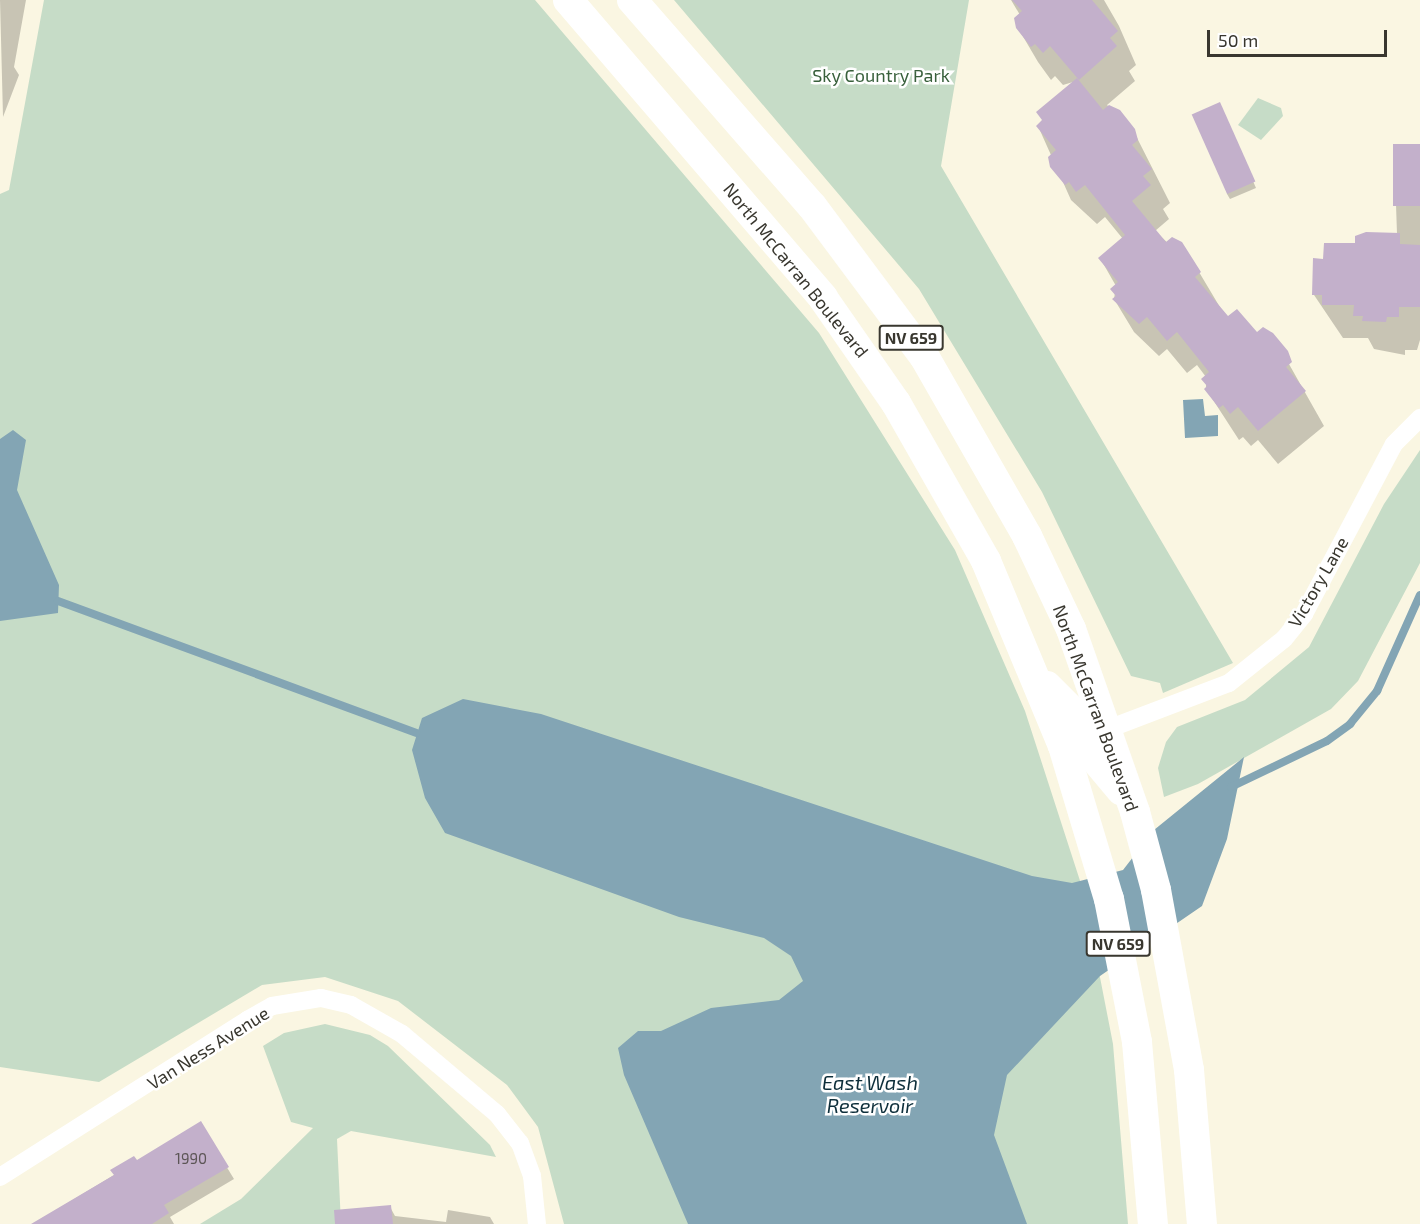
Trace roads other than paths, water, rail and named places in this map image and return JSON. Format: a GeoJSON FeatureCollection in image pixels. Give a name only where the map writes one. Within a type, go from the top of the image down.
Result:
{"type":"FeatureCollection","features":[{"type":"Feature","properties":{"kind":"main road","name":"North McCarran Boulevard"},"geometry":{"type":"LineString","coordinates":[[568,0],[770,233],[861,351],[939,473],[1036,674],[1063,746],[1123,964],[1147,1123],[1153,1224]]}},
{"type":"Feature","properties":{"kind":"main road","name":"North McCarran Boulevard"},"geometry":{"type":"LineString","coordinates":[[632,0],[812,206],[924,356],[1027,536],[1071,629],[1136,812],[1189,1070],[1202,1224]]}},
{"type":"Feature","properties":{"kind":"main road"},"geometry":{"type":"LineString","coordinates":[[1036,674],[1087,726],[1108,729]]}},
{"type":"Feature","properties":{"kind":"main road"},"geometry":{"type":"LineString","coordinates":[[1063,746],[1089,752],[1102,763],[1136,812]]}},
{"type":"Feature","properties":{"kind":"street","name":"Victory Lane"},"geometry":{"type":"LineString","coordinates":[[1108,729],[1228,683],[1284,639],[1309,605],[1394,444],[1420,418]]}},
{"type":"Feature","properties":{"kind":"street","name":"Van Ness Avenue"},"geometry":{"type":"LineString","coordinates":[[0,1177],[247,1020],[273,1006],[321,998],[351,1005],[402,1034],[497,1114],[520,1143],[532,1176],[537,1224]]}},
{"type":"Feature","properties":{"kind":"water"},"geometry":{"type":"Polygon","coordinates":[[[1203,399],[1205,416],[1218,415],[1218,436],[1185,438],[1183,400],[1203,399]]]}},
{"type":"Feature","properties":{"kind":"water"},"geometry":{"type":"Polygon","coordinates":[[[13,430],[26,440],[17,490],[59,585],[58,613],[0,621],[0,439],[13,430]]]}},
{"type":"Feature","properties":{"kind":"water","name":"East Wash Reservoir"},"geometry":{"type":"Polygon","coordinates":[[[463,699],[541,714],[1032,876],[1072,883],[1123,870],[1154,830],[1244,757],[1227,839],[1202,906],[1100,976],[1007,1075],[994,1135],[1027,1224],[688,1224],[624,1075],[618,1048],[638,1031],[661,1031],[711,1008],[779,1000],[803,981],[791,956],[764,938],[679,917],[445,833],[425,798],[412,750],[422,718],[463,699]]]}},
{"type":"Feature","properties":{"kind":"waterway"},"geometry":{"type":"LineString","coordinates":[[1231,787],[1327,741],[1350,724],[1377,691],[1420,595]]}},
{"type":"Feature","properties":{"kind":"waterway"},"geometry":{"type":"LineString","coordinates":[[58,601],[417,733]]}},
{"type":"Feature","properties":{"kind":"park label","name":"Sky Country Park"},"geometry":{"type":"Point","coordinates":[881,75]}}]}
